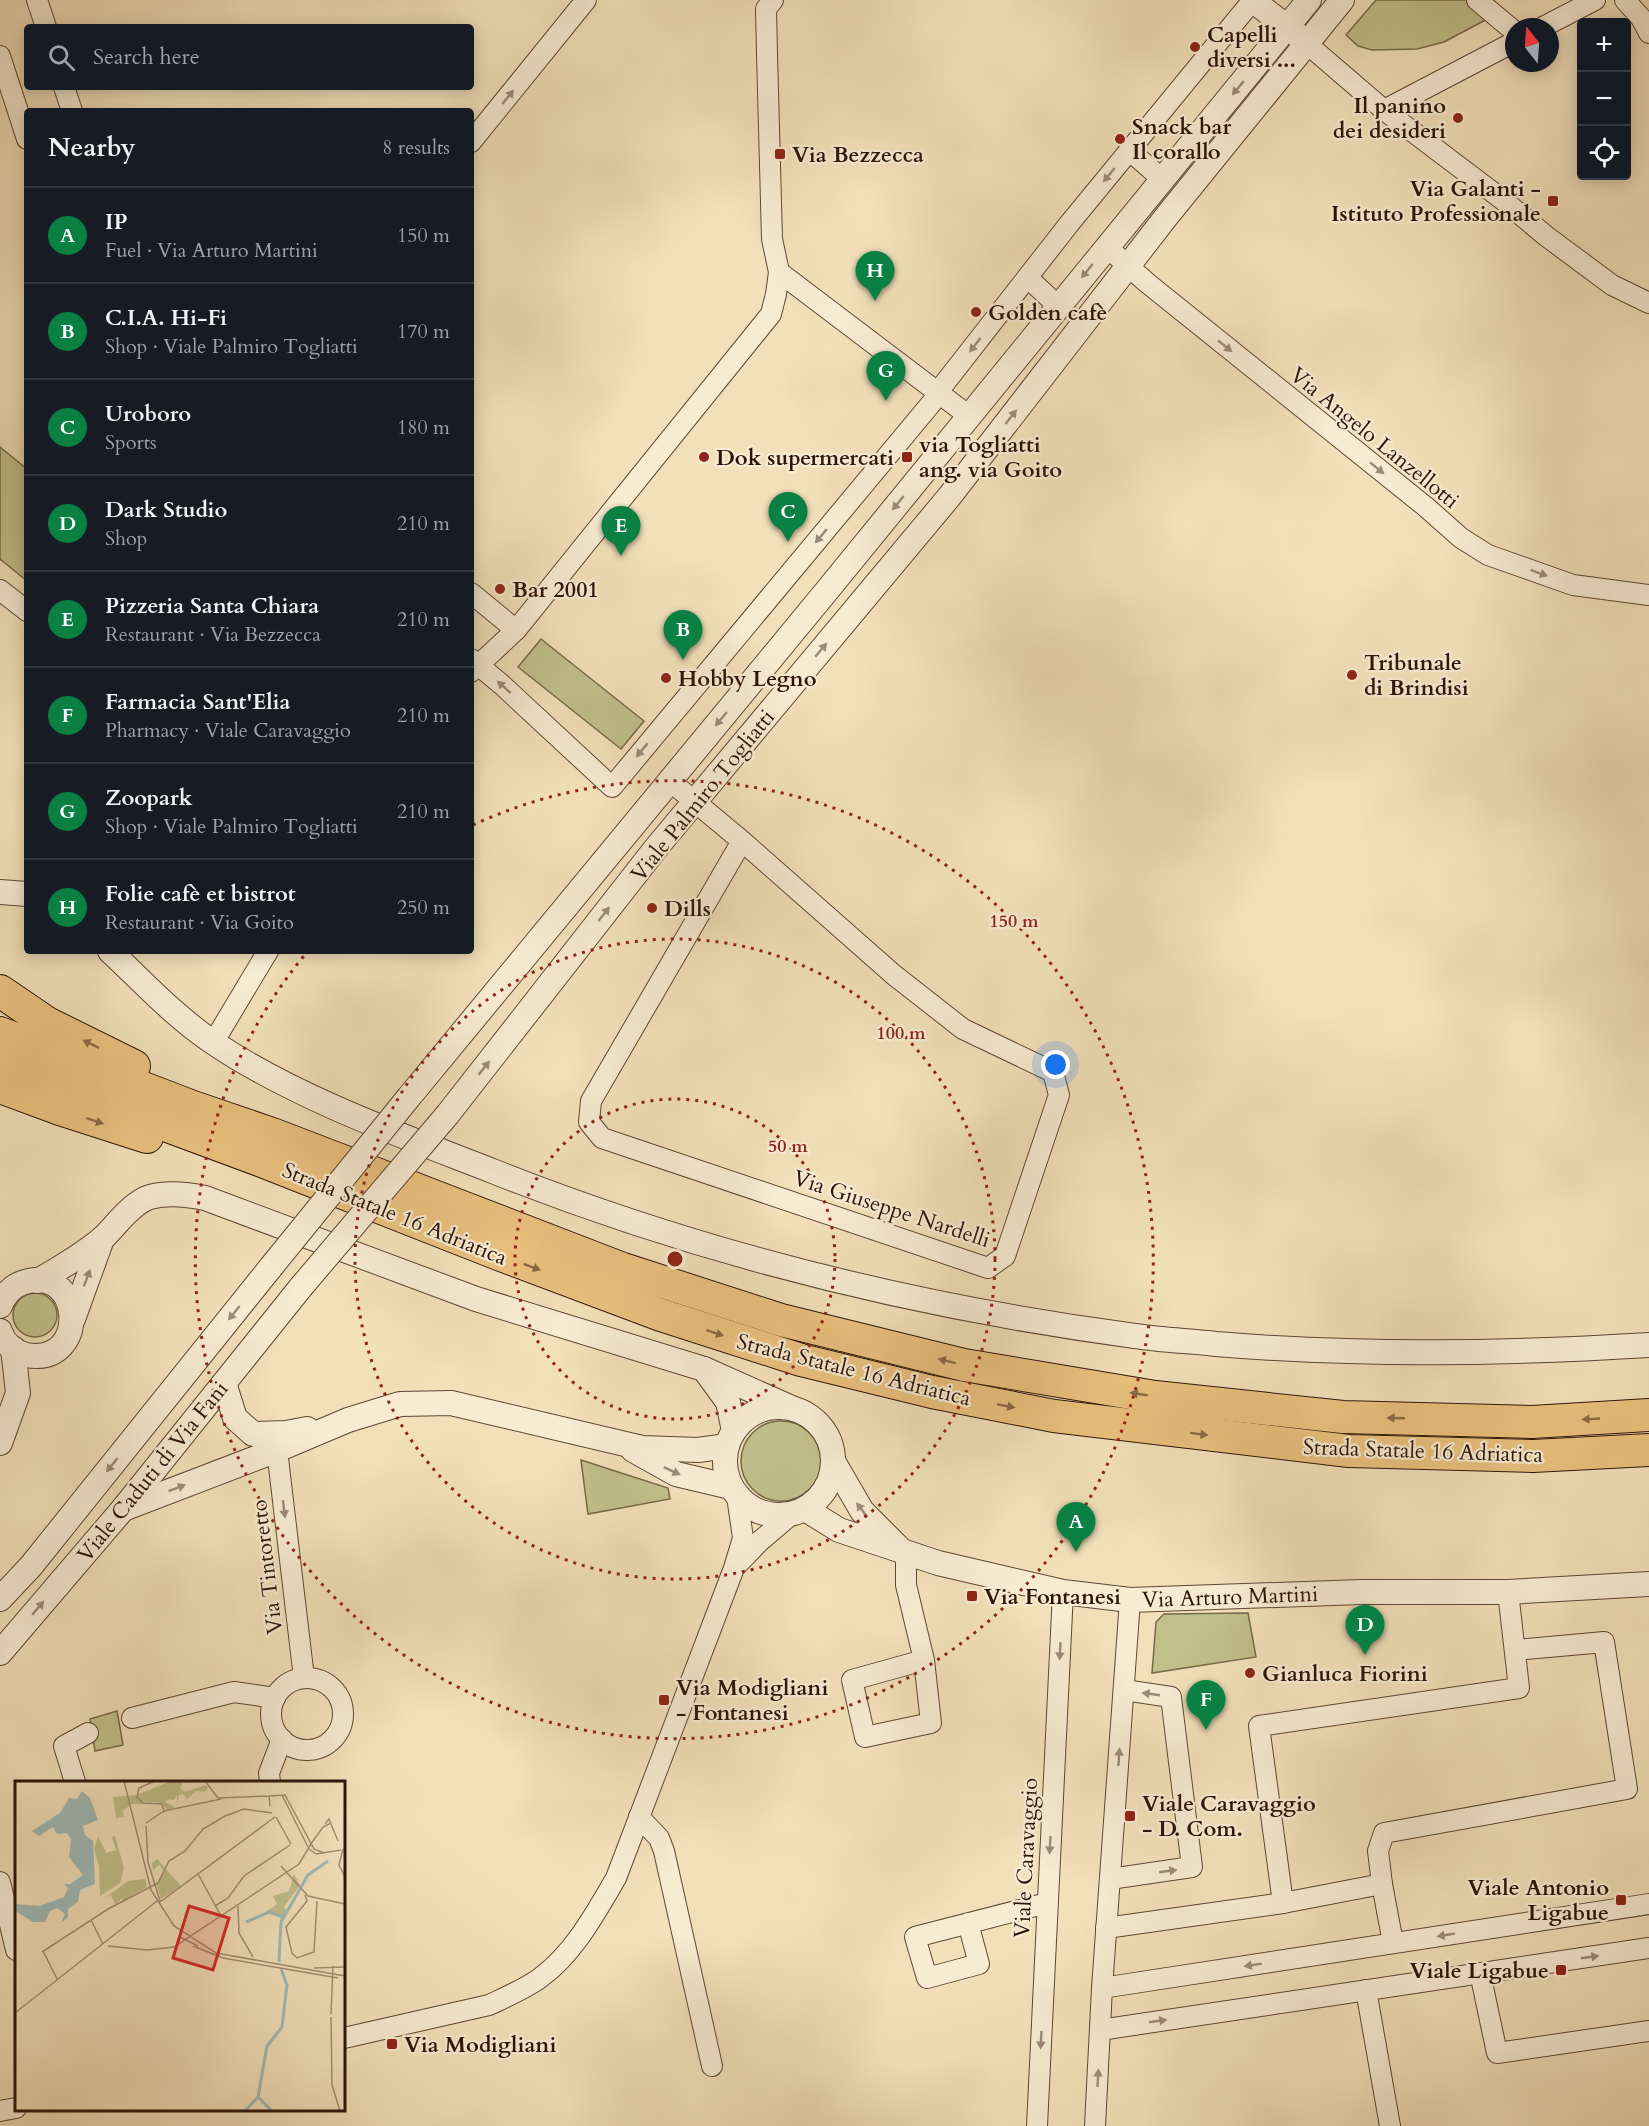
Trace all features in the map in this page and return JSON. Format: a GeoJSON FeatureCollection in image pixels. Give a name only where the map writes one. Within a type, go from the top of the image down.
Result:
{"type":"FeatureCollection","features":[{"type":"Feature","properties":{"kind":"highway"},"geometry":{"type":"LineString","coordinates":[[0,991],[47,1023],[269,1148]]}},
{"type":"Feature","properties":{"kind":"highway","name":"Strada Statale 16 Adriatica"},"geometry":{"type":"LineString","coordinates":[[0,1033],[193,1107],[269,1148],[501,1255],[662,1315],[801,1360],[932,1392],[1054,1416],[1349,1451],[1533,1456],[1649,1450]]}},
{"type":"Feature","properties":{"kind":"highway","name":"Strada Statale 16 Adriatica"},"geometry":{"type":"LineString","coordinates":[[0,1057],[157,1122],[269,1148],[622,1269],[781,1320],[964,1365],[1155,1397],[1343,1417],[1532,1422],[1649,1415]]}},
{"type":"Feature","properties":{"kind":"highway"},"geometry":{"type":"LineString","coordinates":[[0,1087],[125,1131],[176,1145],[269,1148]]}},
{"type":"Feature","properties":{"kind":"highway"},"geometry":{"type":"LineString","coordinates":[[0,1094],[60,1109]]}},
{"type":"Feature","properties":{"kind":"street"},"geometry":{"type":"LineString","coordinates":[[37,0],[45,24]]}},
{"type":"Feature","properties":{"kind":"street"},"geometry":{"type":"LineString","coordinates":[[474,138],[586,0]]}},
{"type":"Feature","properties":{"kind":"street"},"geometry":{"type":"LineString","coordinates":[[765,3],[772,238],[779,272],[771,314],[516,630],[474,665],[612,787],[938,393],[1130,150],[1253,0],[1288,27],[1384,110],[1503,200],[1546,236],[1612,285],[1649,303]]}},
{"type":"Feature","properties":{"kind":"street"},"geometry":{"type":"LineString","coordinates":[[1274,0],[1288,27]]}},
{"type":"Feature","properties":{"kind":"street","name":"Viale Palmiro Togliatti"},"geometry":{"type":"LineString","coordinates":[[271,1267],[1309,0]]}},
{"type":"Feature","properties":{"kind":"street","name":"Viale Palmiro Togliatti"},"geometry":{"type":"LineString","coordinates":[[301,1287],[448,1114],[647,860],[949,497],[1129,266],[1342,0]]}},
{"type":"Feature","properties":{"kind":"street"},"geometry":{"type":"LineString","coordinates":[[1477,0],[1505,23]]}},
{"type":"Feature","properties":{"kind":"street"},"geometry":{"type":"LineString","coordinates":[[1625,0],[1641,18],[1649,33]]}},
{"type":"Feature","properties":{"kind":"street"},"geometry":{"type":"LineString","coordinates":[[1559,18],[1588,2]]}},
{"type":"Feature","properties":{"kind":"street"},"geometry":{"type":"LineString","coordinates":[[1384,110],[1505,47]]}},
{"type":"Feature","properties":{"kind":"street"},"geometry":{"type":"LineString","coordinates":[[0,56],[24,130]]}},
{"type":"Feature","properties":{"kind":"street"},"geometry":{"type":"LineString","coordinates":[[65,90],[71,108]]}},
{"type":"Feature","properties":{"kind":"street"},"geometry":{"type":"LineString","coordinates":[[1130,150],[1162,179]]}},
{"type":"Feature","properties":{"kind":"street","name":"Via Angelo Lanzellotti"},"geometry":{"type":"LineString","coordinates":[[1107,247],[1179,310],[1426,507],[1461,538],[1488,555],[1573,585],[1649,595]]}},
{"type":"Feature","properties":{"kind":"street"},"geometry":{"type":"LineString","coordinates":[[779,272],[969,416]]}},
{"type":"Feature","properties":{"kind":"street"},"geometry":{"type":"LineString","coordinates":[[1028,278],[1058,306]]}},
{"type":"Feature","properties":{"kind":"street"},"geometry":{"type":"LineString","coordinates":[[0,590],[24,610]]}},
{"type":"Feature","properties":{"kind":"street"},"geometry":{"type":"LineString","coordinates":[[474,595],[516,630]]}},
{"type":"Feature","properties":{"kind":"street","name":"Via Giuseppe Nardelli"},"geometry":{"type":"LineString","coordinates":[[670,781],[742,841],[894,975],[963,1029],[1053,1072],[1059,1095],[1005,1256],[988,1268],[602,1138],[589,1122],[591,1101],[742,841]]}},
{"type":"Feature","properties":{"kind":"street"},"geometry":{"type":"LineString","coordinates":[[113,954],[170,1011],[213,1043],[266,1074],[325,1102],[560,1198],[681,1237],[836,1281],[998,1315],[1138,1337],[1276,1349],[1410,1354],[1538,1352],[1649,1345]]}},
{"type":"Feature","properties":{"kind":"street"},"geometry":{"type":"LineString","coordinates":[[213,1043],[266,954]]}},
{"type":"Feature","properties":{"kind":"street"},"geometry":{"type":"LineString","coordinates":[[38,1281],[72,1261],[103,1237],[123,1216],[148,1198],[180,1193],[205,1198],[477,1299],[704,1369],[809,1416],[822,1428],[830,1443],[833,1461],[826,1488],[816,1500],[760,1541],[734,1568]]}},
{"type":"Feature","properties":{"kind":"street"},"geometry":{"type":"LineString","coordinates":[[4,1338],[23,1354],[34,1356],[57,1349],[65,1341],[71,1331],[73,1319],[103,1237]]}},
{"type":"Feature","properties":{"kind":"street","name":"Viale Caduti di Via Fani"},"geometry":{"type":"LineString","coordinates":[[0,1599],[31,1566],[271,1267]]}},
{"type":"Feature","properties":{"kind":"street"},"geometry":{"type":"LineString","coordinates":[[4,1296],[19,1284],[38,1281],[49,1283],[67,1297],[72,1308],[73,1319]]}},
{"type":"Feature","properties":{"kind":"street","name":"Viale Caduti di Via Fani"},"geometry":{"type":"LineString","coordinates":[[0,1653],[123,1509],[301,1287]]}},
{"type":"Feature","properties":{"kind":"street"},"geometry":{"type":"LineString","coordinates":[[0,1443],[18,1393],[4,1338]]}},
{"type":"Feature","properties":{"kind":"street"},"geometry":{"type":"LineString","coordinates":[[345,2038],[489,2005],[539,1979],[562,1960],[591,1922],[616,1878],[734,1568],[743,1538],[734,1491],[726,1474],[724,1460],[730,1438],[728,1402],[704,1369]]}},
{"type":"Feature","properties":{"kind":"street"},"geometry":{"type":"LineString","coordinates":[[224,1383],[235,1418],[253,1434],[285,1433],[348,1420],[400,1404],[451,1403],[642,1448],[698,1450],[730,1438],[745,1418],[760,1410],[777,1407],[794,1409]]}},
{"type":"Feature","properties":{"kind":"street"},"geometry":{"type":"LineString","coordinates":[[123,1509],[348,1420]]}},
{"type":"Feature","properties":{"kind":"street"},"geometry":{"type":"LineString","coordinates":[[621,1443],[676,1474],[734,1491],[749,1506],[763,1513],[778,1515],[799,1511]]}},
{"type":"Feature","properties":{"kind":"street","name":"Via Tintoretto"},"geometry":{"type":"LineString","coordinates":[[277,1450],[304,1678]]}},
{"type":"Feature","properties":{"kind":"street"},"geometry":{"type":"LineString","coordinates":[[833,1461],[862,1511],[904,1552],[906,1585],[924,1660],[931,1723],[865,1737],[852,1680],[924,1660]]}},
{"type":"Feature","properties":{"kind":"street","name":"Via Arturo Martini"},"geometry":{"type":"LineString","coordinates":[[799,1511],[839,1530],[938,1563],[1063,1592],[1130,1600],[1361,1592],[1508,1592],[1649,1584]]}},
{"type":"Feature","properties":{"kind":"street","name":"Viale Caravaggio"},"geometry":{"type":"LineString","coordinates":[[1037,2126],[1063,1592]]}},
{"type":"Feature","properties":{"kind":"street"},"geometry":{"type":"LineString","coordinates":[[1283,1903],[1258,1726],[1519,1688],[1508,1592]]}},
{"type":"Feature","properties":{"kind":"street"},"geometry":{"type":"LineString","coordinates":[[1095,2126],[1102,1988],[1130,1600]]}},
{"type":"Feature","properties":{"kind":"street"},"geometry":{"type":"LineString","coordinates":[[1393,1944],[1378,1851],[1384,1833],[1627,1789],[1604,1642],[1516,1650]]}},
{"type":"Feature","properties":{"kind":"street"},"geometry":{"type":"LineString","coordinates":[[304,1678],[316,1679],[335,1691],[341,1701],[343,1713],[342,1724],[328,1743],[306,1750],[294,1747],[282,1739],[274,1727],[271,1712],[275,1698],[282,1688],[292,1681],[304,1678]]}},
{"type":"Feature","properties":{"kind":"street"},"geometry":{"type":"LineString","coordinates":[[1110,1879],[1192,1868],[1172,1697],[1124,1690]]}},
{"type":"Feature","properties":{"kind":"street"},"geometry":{"type":"LineString","coordinates":[[132,1718],[234,1692],[275,1698]]}},
{"type":"Feature","properties":{"kind":"street"},"geometry":{"type":"LineString","coordinates":[[75,1781],[64,1746],[88,1733]]}},
{"type":"Feature","properties":{"kind":"street"},"geometry":{"type":"LineString","coordinates":[[270,1781],[269,1773],[282,1739]]}},
{"type":"Feature","properties":{"kind":"street"},"geometry":{"type":"LineString","coordinates":[[639,1817],[659,1838],[664,1851],[711,2066]]}},
{"type":"Feature","properties":{"kind":"street"},"geometry":{"type":"LineString","coordinates":[[15,1876],[0,1881],[15,1946]]}},
{"type":"Feature","properties":{"kind":"street"},"geometry":{"type":"LineString","coordinates":[[1106,1928],[1283,1903],[1382,1884]]}},
{"type":"Feature","properties":{"kind":"street"},"geometry":{"type":"LineString","coordinates":[[968,1923],[1047,1903]]}},
{"type":"Feature","properties":{"kind":"street"},"geometry":{"type":"LineString","coordinates":[[1102,1988],[1649,1904]]}},
{"type":"Feature","properties":{"kind":"street"},"geometry":{"type":"LineString","coordinates":[[1100,2030],[1649,1948]]}},
{"type":"Feature","properties":{"kind":"street"},"geometry":{"type":"LineString","coordinates":[[1480,1973],[1497,2053],[1649,2031]]}},
{"type":"Feature","properties":{"kind":"street"},"geometry":{"type":"LineString","coordinates":[[1366,1990],[1390,2126]]}},
{"type":"Feature","properties":{"kind":"street"},"geometry":{"type":"LineString","coordinates":[[0,2111],[15,2108]]}},
{"type":"Feature","properties":{"kind":"shaded area"},"geometry":{"type":"Polygon","coordinates":[[[1376,0],[1471,0],[1491,17],[1444,42],[1417,49],[1372,50],[1358,46],[1346,35],[1376,0]]]}},
{"type":"Feature","properties":{"kind":"shaded area"},"geometry":{"type":"Polygon","coordinates":[[[0,447],[24,467],[24,579],[0,559],[0,447]]]}},
{"type":"Feature","properties":{"kind":"shaded area"},"geometry":{"type":"Polygon","coordinates":[[[541,639],[644,721],[621,749],[518,667],[541,639]]]}},
{"type":"Feature","properties":{"kind":"shaded area"},"geometry":{"type":"Polygon","coordinates":[[[35,1293],[50,1300],[57,1315],[50,1330],[35,1337],[20,1330],[13,1315],[20,1300],[35,1293]]]}},
{"type":"Feature","properties":{"kind":"shaded area"},"geometry":{"type":"Polygon","coordinates":[[[781,1421],[796,1424],[809,1433],[818,1446],[821,1461],[818,1476],[809,1489],[796,1498],[781,1501],[766,1498],[753,1489],[744,1476],[741,1461],[744,1446],[753,1433],[766,1424],[781,1421]]]}},
{"type":"Feature","properties":{"kind":"shaded area"},"geometry":{"type":"Polygon","coordinates":[[[581,1460],[668,1488],[670,1499],[588,1514],[581,1460]]]}},
{"type":"Feature","properties":{"kind":"shaded area"},"geometry":{"type":"Polygon","coordinates":[[[1248,1613],[1256,1657],[1152,1673],[1156,1622],[1164,1614],[1248,1613]]]}},
{"type":"Feature","properties":{"kind":"shaded area"},"geometry":{"type":"Polygon","coordinates":[[[117,1711],[123,1745],[95,1751],[90,1719],[117,1711]]]}},
{"type":"Feature","properties":{"kind":"place","name":"Capelli diversi ..."},"geometry":{"type":"Point","coordinates":[1195,47]}},
{"type":"Feature","properties":{"kind":"place","name":"Il panino dei desideri"},"geometry":{"type":"Point","coordinates":[1458,118]}},
{"type":"Feature","properties":{"kind":"place","name":"Snack bar Il corallo"},"geometry":{"type":"Point","coordinates":[1120,139]}},
{"type":"Feature","properties":{"kind":"place","name":"Via Bezzecca"},"geometry":{"type":"Point","coordinates":[780,154]}},
{"type":"Feature","properties":{"kind":"place","name":"Via Galanti - Istituto Professionale"},"geometry":{"type":"Point","coordinates":[1553,201]}},
{"type":"Feature","properties":{"kind":"place","name":"Folie cafè et bistrot"},"geometry":{"type":"Point","coordinates":[875,301]}},
{"type":"Feature","properties":{"kind":"place","name":"Golden cafè"},"geometry":{"type":"Point","coordinates":[976,312]}},
{"type":"Feature","properties":{"kind":"place","name":"Zoopark"},"geometry":{"type":"Point","coordinates":[886,401]}},
{"type":"Feature","properties":{"kind":"place","name":"Dok supermercati"},"geometry":{"type":"Point","coordinates":[704,457]}},
{"type":"Feature","properties":{"kind":"place","name":"via Togliatti ang. via Goito"},"geometry":{"type":"Point","coordinates":[907,457]}},
{"type":"Feature","properties":{"kind":"place","name":"Uroboro"},"geometry":{"type":"Point","coordinates":[788,542]}},
{"type":"Feature","properties":{"kind":"place","name":"Pizzeria Santa Chiara"},"geometry":{"type":"Point","coordinates":[621,556]}},
{"type":"Feature","properties":{"kind":"place","name":"Bar 2001"},"geometry":{"type":"Point","coordinates":[500,589]}},
{"type":"Feature","properties":{"kind":"place","name":"C.I.A. Hi-Fi"},"geometry":{"type":"Point","coordinates":[683,660]}},
{"type":"Feature","properties":{"kind":"place","name":"Tribunale di Brindisi"},"geometry":{"type":"Point","coordinates":[1352,675]}},
{"type":"Feature","properties":{"kind":"place","name":"Hobby Legno"},"geometry":{"type":"Point","coordinates":[666,678]}},
{"type":"Feature","properties":{"kind":"place","name":"Dills"},"geometry":{"type":"Point","coordinates":[652,908]}},
{"type":"Feature","properties":{"kind":"place","name":"IP"},"geometry":{"type":"Point","coordinates":[1076,1552]}},
{"type":"Feature","properties":{"kind":"place","name":"Via Fontanesi"},"geometry":{"type":"Point","coordinates":[972,1596]}},
{"type":"Feature","properties":{"kind":"place","name":"Dark Studio"},"geometry":{"type":"Point","coordinates":[1365,1655]}},
{"type":"Feature","properties":{"kind":"place","name":"Gianluca Fiorini"},"geometry":{"type":"Point","coordinates":[1250,1673]}},
{"type":"Feature","properties":{"kind":"place","name":"Via Modigliani - Fontanesi"},"geometry":{"type":"Point","coordinates":[664,1700]}},
{"type":"Feature","properties":{"kind":"place","name":"Farmacia Sant'Elia"},"geometry":{"type":"Point","coordinates":[1206,1730]}},
{"type":"Feature","properties":{"kind":"place","name":"Viale Caravaggio - D. Com."},"geometry":{"type":"Point","coordinates":[1130,1816]}},
{"type":"Feature","properties":{"kind":"place","name":"Viale Antonio Ligabue"},"geometry":{"type":"Point","coordinates":[1621,1900]}},
{"type":"Feature","properties":{"kind":"place","name":"Viale Ligabue"},"geometry":{"type":"Point","coordinates":[1561,1970]}},
{"type":"Feature","properties":{"kind":"place","name":"Via Modigliani"},"geometry":{"type":"Point","coordinates":[392,2044]}}]}
